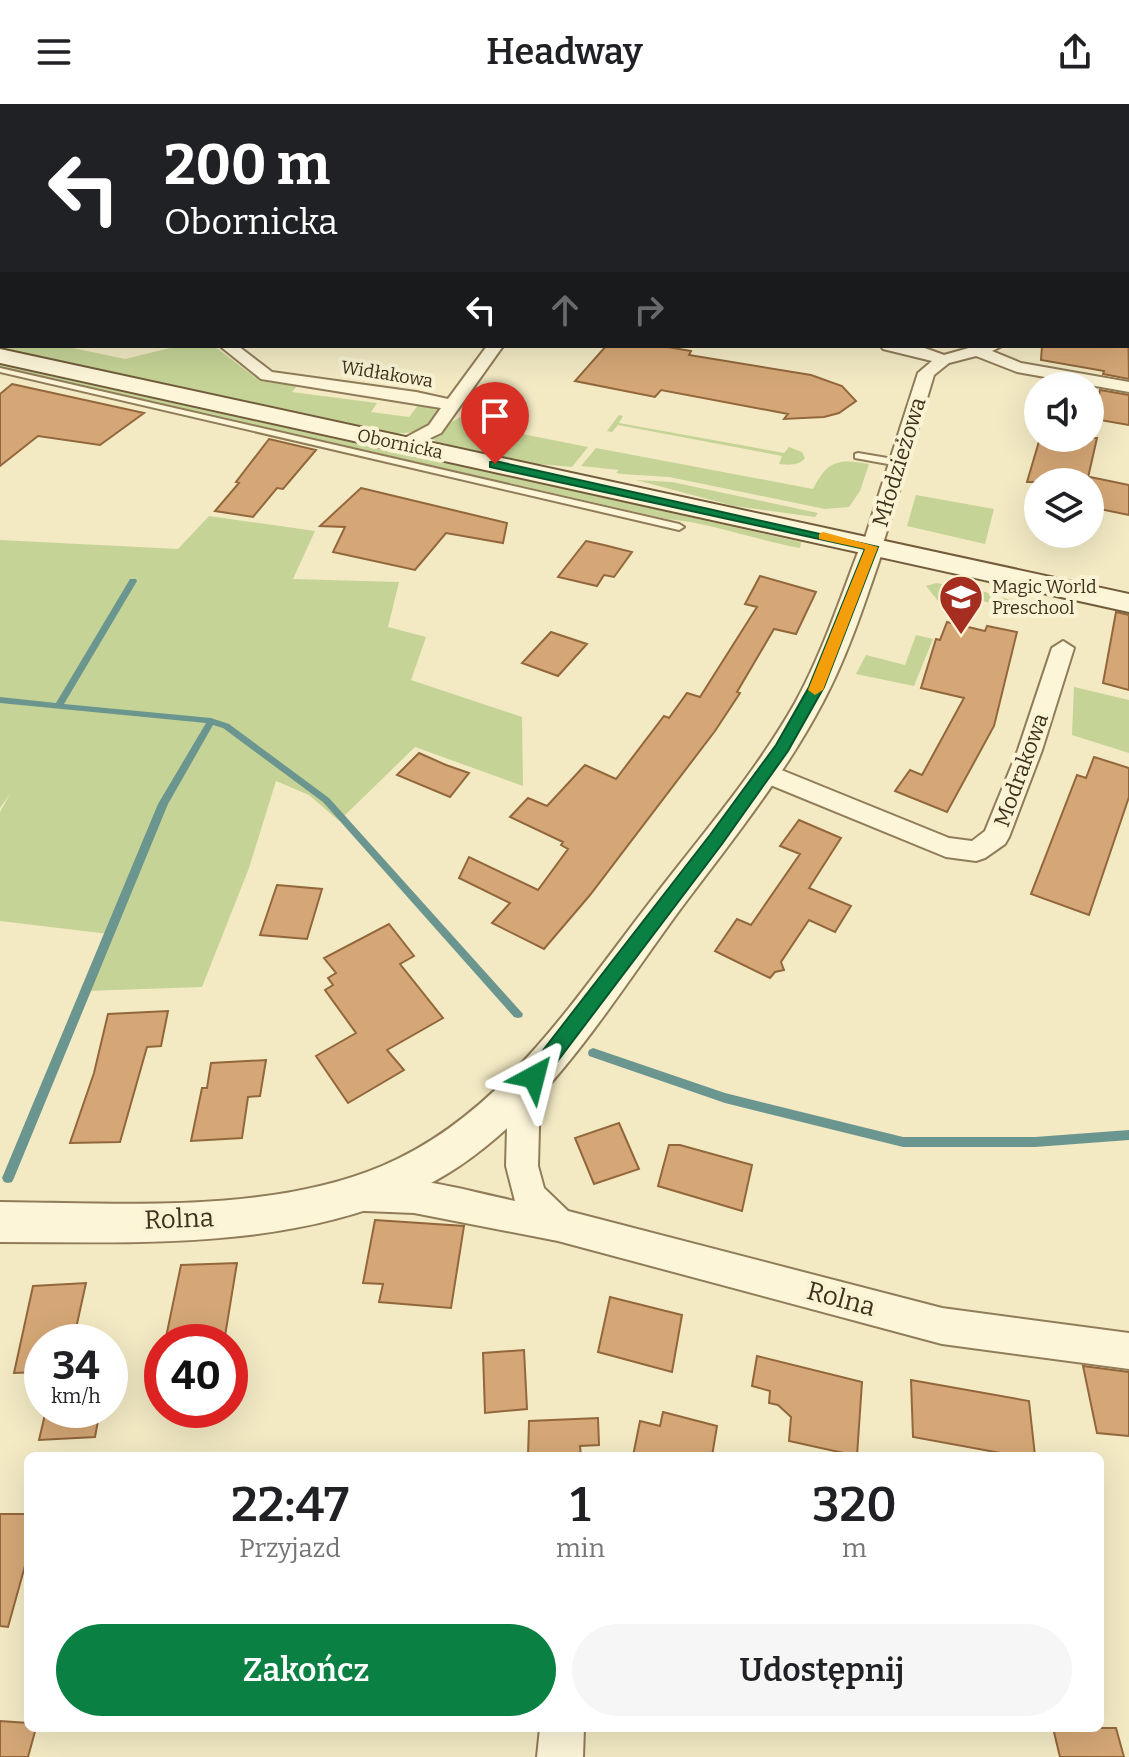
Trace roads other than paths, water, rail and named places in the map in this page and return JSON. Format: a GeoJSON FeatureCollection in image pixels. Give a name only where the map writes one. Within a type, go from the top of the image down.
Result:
{"type":"FeatureCollection","features":[{"type":"Feature","properties":{"kind":"main road","name":"Obornicka"},"geometry":{"type":"LineString","coordinates":[[0,356],[1129,603]]}},
{"type":"Feature","properties":{"kind":"street","name":"Widłakowa"},"geometry":{"type":"LineString","coordinates":[[231,348],[267,376],[416,397],[454,406]]}},
{"type":"Feature","properties":{"kind":"street"},"geometry":{"type":"LineString","coordinates":[[405,445],[435,429],[494,348]]}},
{"type":"Feature","properties":{"kind":"street"},"geometry":{"type":"LineString","coordinates":[[902,348],[921,351],[943,360],[986,348],[1017,367],[1129,387]]}},
{"type":"Feature","properties":{"kind":"street","name":"Młodzieżowa"},"geometry":{"type":"LineString","coordinates":[[524,1089],[765,773],[817,687],[872,547],[926,373],[943,360]]}},
{"type":"Feature","properties":{"kind":"street","name":"Modrakowa"},"geometry":{"type":"LineString","coordinates":[[765,773],[946,847],[976,851],[996,837],[1030,750],[1063,648]]}},
{"type":"Feature","properties":{"kind":"street"},"geometry":{"type":"LineString","coordinates":[[524,1089],[522,1166],[530,1196],[558,1225]]}},
{"type":"Feature","properties":{"kind":"street","name":"Rolna"},"geometry":{"type":"LineString","coordinates":[[0,1222],[206,1219],[292,1208],[355,1194],[395,1180],[446,1151],[491,1119],[524,1089]]}},
{"type":"Feature","properties":{"kind":"street","name":"Rolna"},"geometry":{"type":"LineString","coordinates":[[355,1194],[414,1197],[558,1225],[942,1326],[1129,1351]]}},
{"type":"Feature","properties":{"kind":"street"},"geometry":{"type":"LineString","coordinates":[[560,1757],[562,1732]]}},
{"type":"Feature","properties":{"kind":"lane"},"geometry":{"type":"LineString","coordinates":[[0,370],[679,527]]}},
{"type":"Feature","properties":{"kind":"lane"},"geometry":{"type":"LineString","coordinates":[[858,456],[899,463]]}},
{"type":"Feature","properties":{"kind":"waterway"},"geometry":{"type":"LineString","coordinates":[[60,703],[133,581]]}},
{"type":"Feature","properties":{"kind":"waterway"},"geometry":{"type":"LineString","coordinates":[[0,700],[211,721]]}},
{"type":"Feature","properties":{"kind":"waterway"},"geometry":{"type":"LineString","coordinates":[[8,1178],[163,804],[211,721]]}},
{"type":"Feature","properties":{"kind":"waterway"},"geometry":{"type":"LineString","coordinates":[[211,721],[226,726],[326,800],[518,1014]]}},
{"type":"Feature","properties":{"kind":"waterway"},"geometry":{"type":"LineString","coordinates":[[593,1053],[725,1098],[903,1142],[1035,1142],[1129,1135]]}},
{"type":"Feature","properties":{"kind":"place","name":"Magic World Preschool"},"geometry":{"type":"Point","coordinates":[961,636]}}]}
